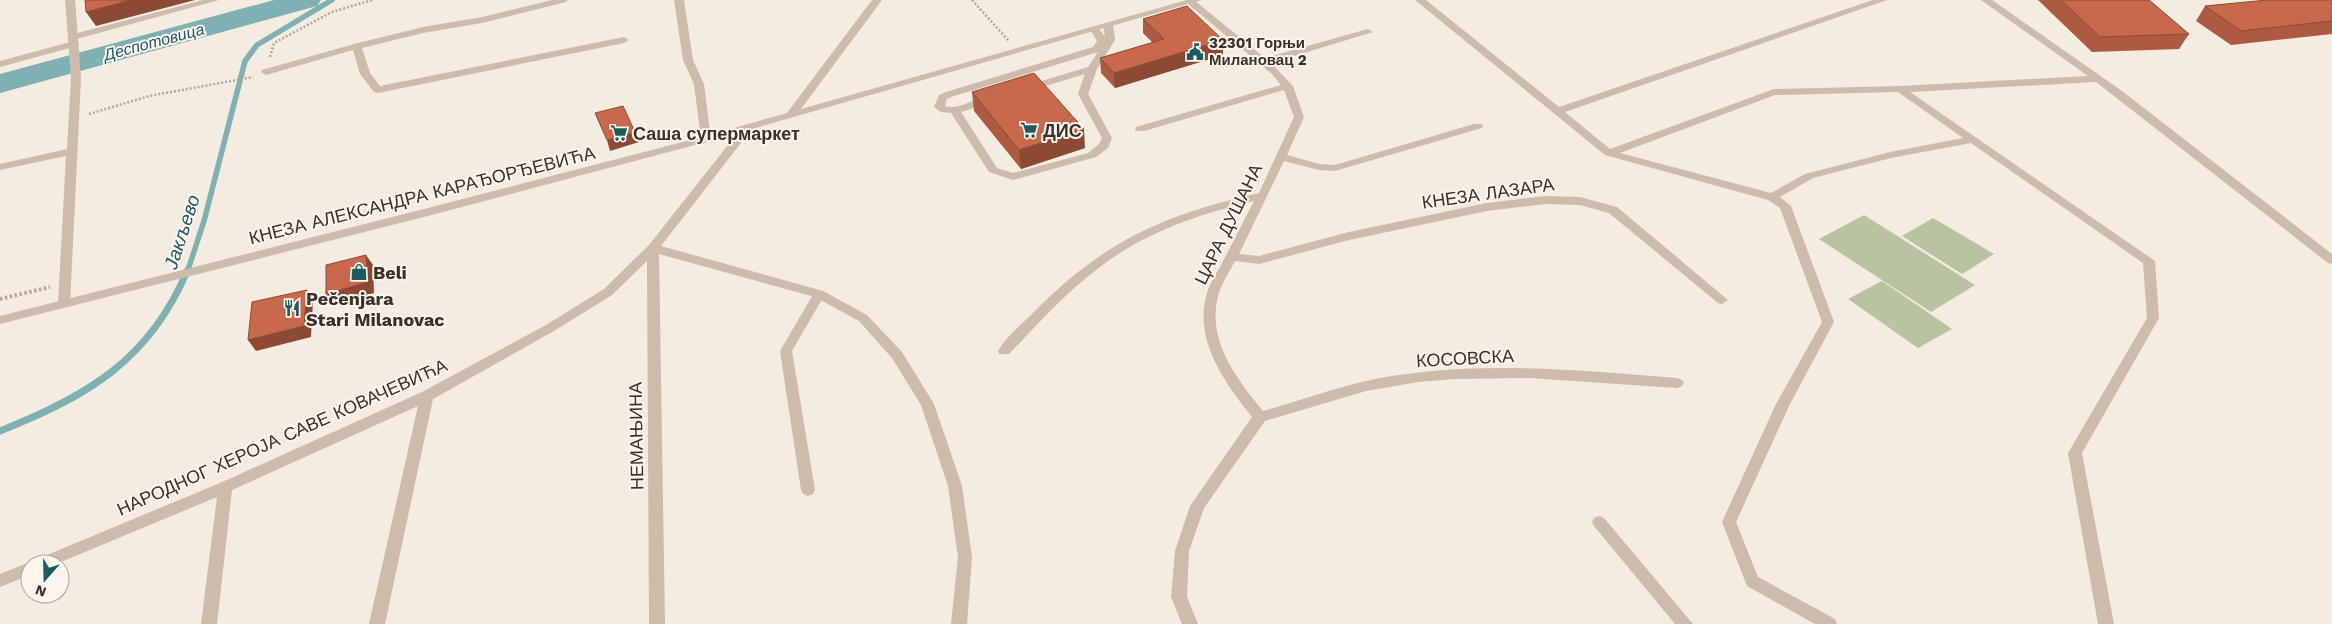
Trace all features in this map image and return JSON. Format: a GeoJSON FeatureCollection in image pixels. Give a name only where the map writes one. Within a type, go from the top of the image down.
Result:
{"type":"FeatureCollection","features":[{"type":"Feature","properties":{"kind":"street"},"geometry":{"type":"LineString","coordinates":[[64,304],[74,151],[76,78],[70,0]]}},
{"type":"Feature","properties":{"kind":"street"},"geometry":{"type":"LineString","coordinates":[[0,64],[214,0]]}},
{"type":"Feature","properties":{"kind":"street"},"geometry":{"type":"LineString","coordinates":[[266,72],[357,46],[423,30],[482,20],[563,0]]}},
{"type":"Feature","properties":{"kind":"street"},"geometry":{"type":"LineString","coordinates":[[679,0],[688,60],[699,84],[706,139]]}},
{"type":"Feature","properties":{"kind":"street"},"geometry":{"type":"LineString","coordinates":[[791,115],[877,0]]}},
{"type":"Feature","properties":{"kind":"street"},"geometry":{"type":"LineString","coordinates":[[1420,0],[1609,153],[1772,197],[1784,206],[1824,306],[1828,322],[1784,404],[1729,522],[1752,581],[1830,624]]}},
{"type":"Feature","properties":{"kind":"street"},"geometry":{"type":"LineString","coordinates":[[1556,111],[1882,0]]}},
{"type":"Feature","properties":{"kind":"street"},"geometry":{"type":"LineString","coordinates":[[1986,0],[2097,79],[2332,260]]}},
{"type":"Feature","properties":{"kind":"street","name":"КНЕЗА АЛЕКСАНДРА КАРАЂОРЂЕВИЋА"},"geometry":{"type":"LineString","coordinates":[[0,320],[747,128],[1187,1]]}},
{"type":"Feature","properties":{"kind":"street","name":"ЦАРА ДУШАНА"},"geometry":{"type":"LineString","coordinates":[[1187,1],[1276,72],[1288,86],[1299,117],[1263,195],[1213,292],[1208,320],[1214,346],[1230,380],[1260,417]]}},
{"type":"Feature","properties":{"kind":"street"},"geometry":{"type":"LineString","coordinates":[[954,110],[993,170],[1004,175],[1013,177],[1092,155],[1104,146],[1107,138],[1083,94],[1092,69],[1110,40],[1108,25]]}},
{"type":"Feature","properties":{"kind":"street"},"geometry":{"type":"LineString","coordinates":[[1000,97],[954,110],[944,110],[939,107],[943,98],[950,94],[1096,49],[1101,45],[1102,41],[1095,29]]}},
{"type":"Feature","properties":{"kind":"street"},"geometry":{"type":"LineString","coordinates":[[1263,62],[1368,32]]}},
{"type":"Feature","properties":{"kind":"street"},"geometry":{"type":"LineString","coordinates":[[357,46],[365,74],[378,90],[624,40]]}},
{"type":"Feature","properties":{"kind":"street"},"geometry":{"type":"LineString","coordinates":[[1018,91],[1092,69]]}},
{"type":"Feature","properties":{"kind":"street"},"geometry":{"type":"LineString","coordinates":[[1609,153],[1774,92],[1900,89],[2097,79]]}},
{"type":"Feature","properties":{"kind":"street"},"geometry":{"type":"LineString","coordinates":[[1140,129],[1288,86]]}},
{"type":"Feature","properties":{"kind":"street"},"geometry":{"type":"LineString","coordinates":[[1900,89],[2149,261],[2153,318],[2075,453],[2106,624]]}},
{"type":"Feature","properties":{"kind":"street"},"geometry":{"type":"LineString","coordinates":[[1280,157],[1319,167],[1335,168],[1478,126]]}},
{"type":"Feature","properties":{"kind":"street","name":"НАРОДНОГ ХЕРОЈА САВЕ КОВАЧЕВИЋА"},"geometry":{"type":"LineString","coordinates":[[64,554],[225,487],[427,396],[550,328],[608,292],[653,248],[747,128]]}},
{"type":"Feature","properties":{"kind":"street"},"geometry":{"type":"LineString","coordinates":[[1772,197],[1808,176],[1890,155],[1973,139]]}},
{"type":"Feature","properties":{"kind":"street"},"geometry":{"type":"LineString","coordinates":[[0,167],[74,151]]}},
{"type":"Feature","properties":{"kind":"street"},"geometry":{"type":"LineString","coordinates":[[1004,351],[1055,298],[1110,254],[1143,235],[1179,219],[1221,204],[1263,195]]}},
{"type":"Feature","properties":{"kind":"street","name":"КНЕЗА ЛАЗАРА"},"geometry":{"type":"LineString","coordinates":[[1230,257],[1258,260],[1349,236],[1487,207],[1546,200],[1580,201],[1613,210],[1722,300]]}},
{"type":"Feature","properties":{"kind":"street"},"geometry":{"type":"LineString","coordinates":[[653,248],[819,294],[863,318],[897,355],[927,404],[955,486],[965,557],[959,624]]}},
{"type":"Feature","properties":{"kind":"street","name":"НЕМАЊИНА"},"geometry":{"type":"LineString","coordinates":[[653,248],[657,624]]}},
{"type":"Feature","properties":{"kind":"street"},"geometry":{"type":"LineString","coordinates":[[808,490],[786,351],[819,294]]}},
{"type":"Feature","properties":{"kind":"street","name":"КОСОВСКА"},"geometry":{"type":"LineString","coordinates":[[1260,417],[1380,383],[1436,376],[1547,374],[1677,383]]}},
{"type":"Feature","properties":{"kind":"street"},"geometry":{"type":"LineString","coordinates":[[377,624],[427,396]]}},
{"type":"Feature","properties":{"kind":"street"},"geometry":{"type":"LineString","coordinates":[[1190,624],[1179,597],[1182,551],[1197,506],[1260,417]]}},
{"type":"Feature","properties":{"kind":"street"},"geometry":{"type":"LineString","coordinates":[[209,624],[225,487]]}},
{"type":"Feature","properties":{"kind":"street"},"geometry":{"type":"LineString","coordinates":[[1599,522],[1681,623]]}},
{"type":"Feature","properties":{"kind":"street"},"geometry":{"type":"LineString","coordinates":[[0,581],[20,572]]}},
{"type":"Feature","properties":{"kind":"path"},"geometry":{"type":"LineString","coordinates":[[75,119],[149,96],[202,85],[247,79],[266,72],[274,43],[332,12],[372,0]]}},
{"type":"Feature","properties":{"kind":"path"},"geometry":{"type":"LineString","coordinates":[[972,0],[1012,44]]}},
{"type":"Feature","properties":{"kind":"path"},"geometry":{"type":"LineString","coordinates":[[0,299],[65,283]]}},
{"type":"Feature","properties":{"kind":"green space"},"geometry":{"type":"Polygon","coordinates":[[[1864,215],[1975,285],[1931,312],[1819,239],[1864,215]]]}},
{"type":"Feature","properties":{"kind":"green space"},"geometry":{"type":"Polygon","coordinates":[[[1933,218],[1994,254],[1962,274],[1902,236],[1933,218]]]}},
{"type":"Feature","properties":{"kind":"green space"},"geometry":{"type":"Polygon","coordinates":[[[1882,281],[1952,329],[1918,348],[1848,299],[1882,281]]]}},
{"type":"Feature","properties":{"kind":"building"},"geometry":{"type":"Polygon","coordinates":[[[85,0],[131,0],[86,12],[85,0]]]}},
{"type":"Feature","properties":{"kind":"building"},"geometry":{"type":"Polygon","coordinates":[[[2061,0],[2149,0],[2189,34],[2100,37],[2061,0]]]}},
{"type":"Feature","properties":{"kind":"building"},"geometry":{"type":"Polygon","coordinates":[[[2267,0],[2332,0],[2332,21],[2241,31],[2205,6],[2267,0]]]}},
{"type":"Feature","properties":{"kind":"building"},"geometry":{"type":"Polygon","coordinates":[[[1187,6],[1223,40],[1114,73],[1100,58],[1164,39],[1143,19],[1187,6]]]}},
{"type":"Feature","properties":{"kind":"building"},"geometry":{"type":"Polygon","coordinates":[[[1034,73],[1084,129],[1019,150],[972,92],[1034,73]]]}},
{"type":"Feature","properties":{"kind":"building"},"geometry":{"type":"Polygon","coordinates":[[[623,106],[635,132],[607,140],[595,113],[623,106]]]}},
{"type":"Feature","properties":{"kind":"building"},"geometry":{"type":"Polygon","coordinates":[[[366,255],[368,282],[326,294],[326,265],[366,255]]]}},
{"type":"Feature","properties":{"kind":"building"},"geometry":{"type":"Polygon","coordinates":[[[307,290],[304,326],[248,340],[252,302],[307,290]]]}},
{"type":"Feature","properties":{"kind":"waterway","name":"Деспотовица"},"geometry":{"type":"LineString","coordinates":[[0,84],[307,0]]}},
{"type":"Feature","properties":{"kind":"waterway","name":"Јакљево"},"geometry":{"type":"LineString","coordinates":[[187,273],[204,221],[245,61],[257,45],[332,0]]}},
{"type":"Feature","properties":{"kind":"waterway","name":"Јакљево"},"geometry":{"type":"LineString","coordinates":[[0,431],[60,404],[112,372],[134,352],[154,329],[172,302],[187,271]]}},
{"type":"Feature","properties":{"kind":"place","name":"32301 Горњи Милановац 2"},"geometry":{"type":"Point","coordinates":[1195,52]}},
{"type":"Feature","properties":{"kind":"place","name":"ДИС"},"geometry":{"type":"Point","coordinates":[1029,130]}},
{"type":"Feature","properties":{"kind":"place","name":"Саша супермаркет"},"geometry":{"type":"Point","coordinates":[619,133]}},
{"type":"Feature","properties":{"kind":"place","name":"Beli"},"geometry":{"type":"Point","coordinates":[359,272]}},
{"type":"Feature","properties":{"kind":"place","name":"Pečenjara Stari Milanovac"},"geometry":{"type":"Point","coordinates":[292,308]}}]}
